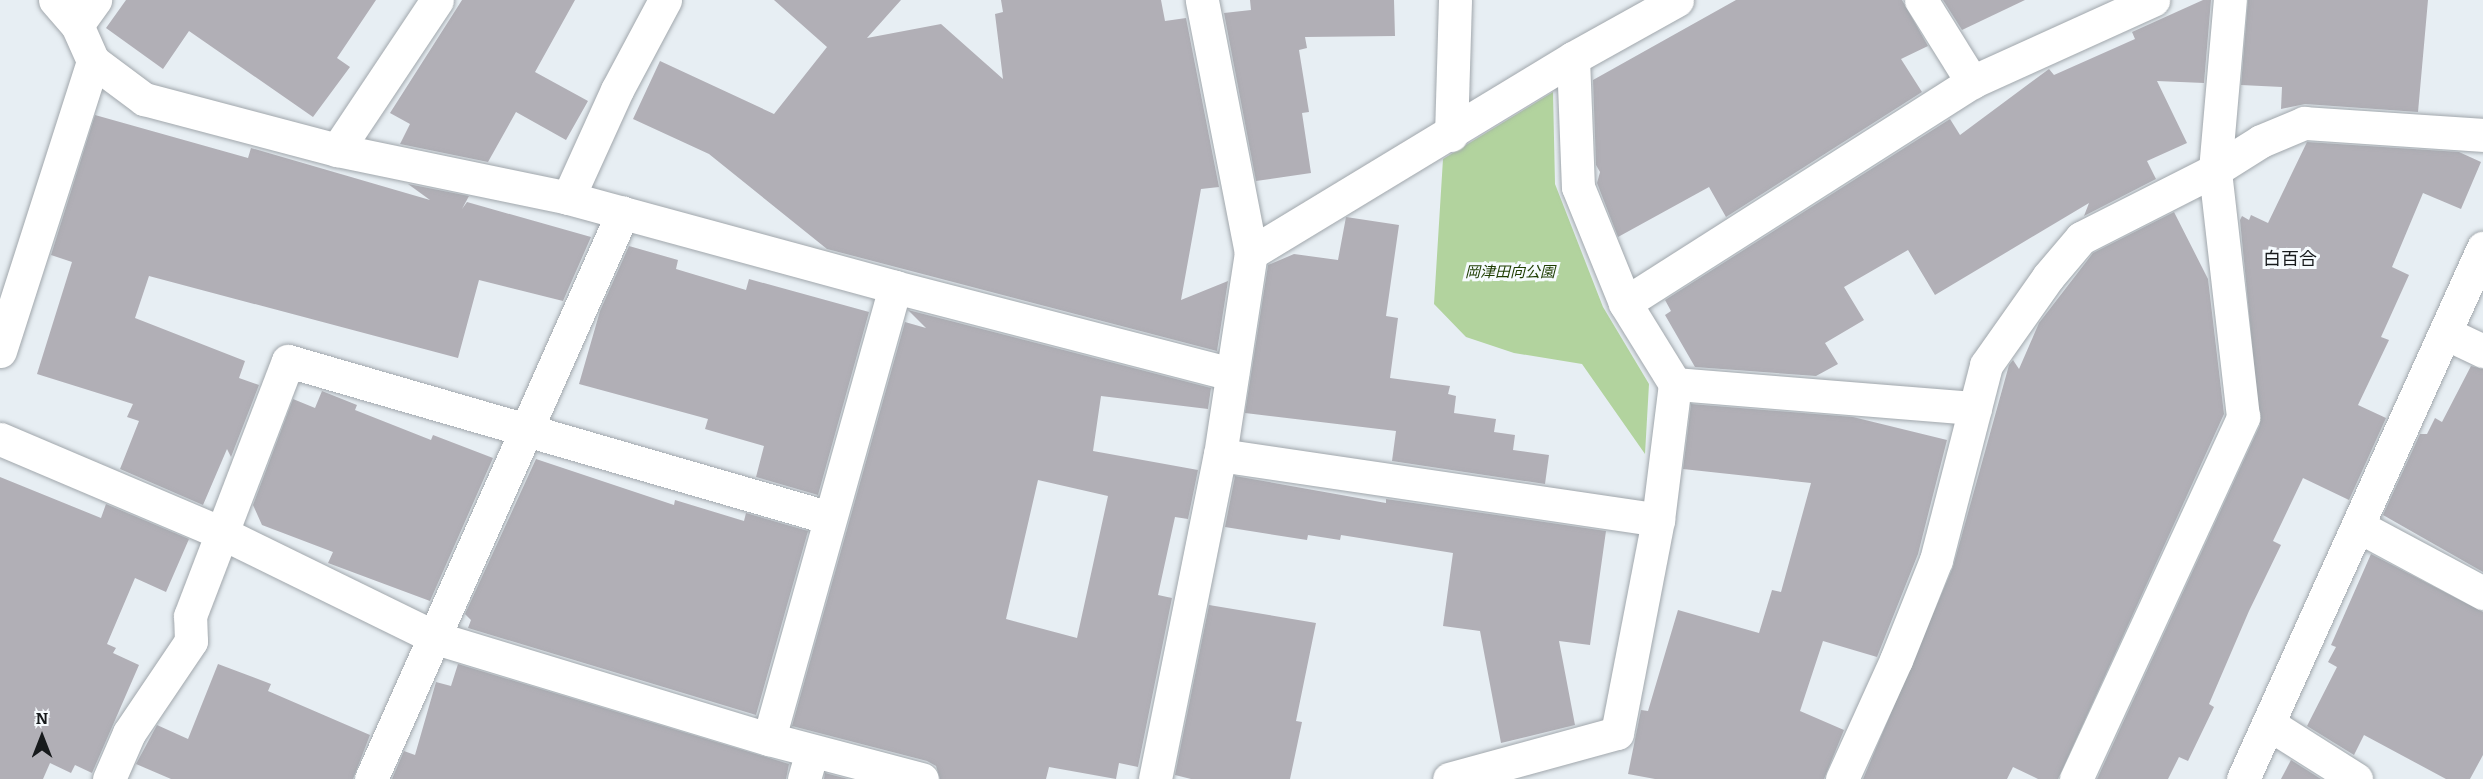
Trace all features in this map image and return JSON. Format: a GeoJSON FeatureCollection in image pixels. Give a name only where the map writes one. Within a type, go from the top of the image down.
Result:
{"type":"FeatureCollection","features":[{"type":"Feature","properties":{"kind":"street"},"geometry":{"type":"LineString","coordinates":[[0,351],[93,61],[86,12],[55,0]]}},
{"type":"Feature","properties":{"kind":"street"},"geometry":{"type":"LineString","coordinates":[[337,150],[437,0]]}},
{"type":"Feature","properties":{"kind":"street"},"geometry":{"type":"LineString","coordinates":[[568,198],[616,90],[665,0]]}},
{"type":"Feature","properties":{"kind":"street"},"geometry":{"type":"LineString","coordinates":[[1155,779],[1220,455],[1251,253],[1202,0]]}},
{"type":"Feature","properties":{"kind":"street"},"geometry":{"type":"LineString","coordinates":[[1451,135],[1455,0]]}},
{"type":"Feature","properties":{"kind":"street"},"geometry":{"type":"LineString","coordinates":[[1251,253],[1451,135],[1573,58],[1677,0]]}},
{"type":"Feature","properties":{"kind":"street"},"geometry":{"type":"LineString","coordinates":[[1921,0],[1972,82]]}},
{"type":"Feature","properties":{"kind":"street"},"geometry":{"type":"LineString","coordinates":[[1625,303],[1972,82],[2153,0]]}},
{"type":"Feature","properties":{"kind":"street"},"geometry":{"type":"LineString","coordinates":[[2076,779],[2243,417],[2215,171],[2230,0]]}},
{"type":"Feature","properties":{"kind":"street"},"geometry":{"type":"LineString","coordinates":[[1449,779],[1617,733],[1658,520],[1675,384],[1625,303],[1578,188],[1573,58]]}},
{"type":"Feature","properties":{"kind":"street"},"geometry":{"type":"LineString","coordinates":[[93,61],[144,99],[337,150],[568,198],[895,287],[1232,374]]}},
{"type":"Feature","properties":{"kind":"street"},"geometry":{"type":"LineString","coordinates":[[1842,779],[1896,660],[1936,560],[1986,365],[2048,277],[2081,238],[2215,171],[2260,141],[2304,123],[2483,135]]}},
{"type":"Feature","properties":{"kind":"street"},"geometry":{"type":"LineString","coordinates":[[372,779],[623,212]]}},
{"type":"Feature","properties":{"kind":"street"},"geometry":{"type":"LineString","coordinates":[[2243,779],[2483,248]]}},
{"type":"Feature","properties":{"kind":"street"},"geometry":{"type":"LineString","coordinates":[[769,739],[895,287]]}},
{"type":"Feature","properties":{"kind":"street"},"geometry":{"type":"LineString","coordinates":[[2445,333],[2483,351]]}},
{"type":"Feature","properties":{"kind":"street"},"geometry":{"type":"LineString","coordinates":[[109,779],[129,733],[190,641],[190,616],[224,534],[288,361],[528,428],[830,518]]}},
{"type":"Feature","properties":{"kind":"street"},"geometry":{"type":"LineString","coordinates":[[1675,384],[1975,408]]}},
{"type":"Feature","properties":{"kind":"street"},"geometry":{"type":"LineString","coordinates":[[0,439],[224,534],[436,638],[769,739],[808,765],[922,779]]}},
{"type":"Feature","properties":{"kind":"street"},"geometry":{"type":"LineString","coordinates":[[1220,455],[1658,520]]}},
{"type":"Feature","properties":{"kind":"street"},"geometry":{"type":"LineString","coordinates":[[2358,526],[2483,593]]}},
{"type":"Feature","properties":{"kind":"street"},"geometry":{"type":"LineString","coordinates":[[2269,724],[2356,779]]}},
{"type":"Feature","properties":{"kind":"green space","name":"岡津田向公園"},"geometry":{"type":"Polygon","coordinates":[[[1553,92],[1555,184],[1603,307],[1649,384],[1645,454],[1582,364],[1514,353],[1466,337],[1434,304],[1443,159],[1553,92]]]}},
{"type":"Feature","properties":{"kind":"building"},"geometry":{"type":"Polygon","coordinates":[[[126,0],[376,0],[337,58],[350,67],[313,117],[189,31],[163,69],[106,28],[126,0]]]}},
{"type":"Feature","properties":{"kind":"building"},"geometry":{"type":"Polygon","coordinates":[[[462,0],[575,0],[535,72],[588,101],[566,140],[516,112],[488,162],[400,144],[410,124],[390,113],[462,0]]]}},
{"type":"Feature","properties":{"kind":"building"},"geometry":{"type":"Polygon","coordinates":[[[774,0],[901,0],[867,38],[941,24],[1003,79],[995,14],[1003,12],[1001,0],[1161,0],[1165,21],[1186,18],[1219,187],[1201,189],[1181,300],[1228,281],[1217,351],[827,249],[709,154],[633,119],[660,61],[774,114],[827,47],[774,0]]]}},
{"type":"Feature","properties":{"kind":"building"},"geometry":{"type":"Polygon","coordinates":[[[1250,0],[1394,0],[1395,36],[1305,37],[1307,48],[1299,50],[1309,112],[1302,113],[1311,173],[1256,181],[1224,13],[1251,10],[1250,0]]]}},
{"type":"Feature","properties":{"kind":"building"},"geometry":{"type":"Polygon","coordinates":[[[1736,0],[1902,0],[1928,46],[1901,59],[1922,92],[1726,217],[1709,187],[1618,237],[1597,183],[1600,172],[1596,165],[1593,80],[1736,0]]]}},
{"type":"Feature","properties":{"kind":"building"},"geometry":{"type":"Polygon","coordinates":[[[1943,0],[2025,0],[1962,30],[1943,0]]]}},
{"type":"Feature","properties":{"kind":"building"},"geometry":{"type":"Polygon","coordinates":[[[2203,0],[2211,0],[2204,83],[2157,81],[2187,143],[2147,161],[2156,179],[2084,216],[2089,203],[1935,295],[1908,250],[1844,287],[1864,320],[1825,343],[1838,364],[1816,376],[1695,367],[1665,315],[1671,311],[1665,300],[1950,119],[1960,135],[2049,69],[2054,75],[2135,39],[2132,32],[2203,0]]]}},
{"type":"Feature","properties":{"kind":"building"},"geometry":{"type":"Polygon","coordinates":[[[2248,0],[2428,0],[2418,112],[2305,104],[2281,109],[2282,87],[2241,85],[2248,0]]]}},
{"type":"Feature","properties":{"kind":"building"},"geometry":{"type":"Polygon","coordinates":[[[95,115],[248,158],[251,148],[430,200],[408,184],[469,196],[462,209],[467,202],[591,237],[563,301],[479,280],[458,358],[149,276],[135,318],[245,361],[239,378],[259,385],[231,457],[227,449],[203,505],[120,469],[139,421],[127,417],[133,404],[37,374],[72,262],[51,255],[95,115]]]}},
{"type":"Feature","properties":{"kind":"building"},"geometry":{"type":"Polygon","coordinates":[[[2307,142],[2459,152],[2481,162],[2461,209],[2423,193],[2392,267],[2409,275],[2381,337],[2389,340],[2358,405],[2386,418],[2349,500],[2303,478],[2273,541],[2281,545],[2249,611],[2209,704],[2214,707],[2188,761],[2179,757],[2168,779],[2097,779],[2260,425],[2240,220],[2242,216],[2249,220],[2251,215],[2268,223],[2307,142]]]}},
{"type":"Feature","properties":{"kind":"building"},"geometry":{"type":"Polygon","coordinates":[[[2174,212],[2208,279],[2224,414],[2058,779],[2038,779],[2013,767],[2007,779],[1863,779],[1953,567],[2009,365],[2013,360],[2019,369],[2039,323],[2093,253],[2174,212]]]}},
{"type":"Feature","properties":{"kind":"building"},"geometry":{"type":"Polygon","coordinates":[[[1346,217],[1399,225],[1386,316],[1398,318],[1390,378],[1450,386],[1448,394],[1456,396],[1454,413],[1496,419],[1494,432],[1515,435],[1513,450],[1549,455],[1545,484],[1392,461],[1396,431],[1245,413],[1268,265],[1294,254],[1338,260],[1346,217]]]}},
{"type":"Feature","properties":{"kind":"building"},"geometry":{"type":"Polygon","coordinates":[[[629,246],[678,260],[676,269],[746,290],[749,279],[869,312],[818,495],[756,477],[764,446],[705,429],[708,419],[579,384],[600,311],[629,246]]]}},
{"type":"Feature","properties":{"kind":"building"},"geometry":{"type":"Polygon","coordinates":[[[908,310],[1211,388],[1208,409],[1101,396],[1093,451],[1198,470],[1188,519],[1175,517],[1158,595],[1172,598],[1138,767],[1119,763],[1116,779],[1049,767],[1046,779],[940,779],[936,766],[927,761],[792,726],[905,322],[926,328],[908,310]],[[1038,480],[1006,619],[1077,638],[1108,496],[1038,480]]]}},
{"type":"Feature","properties":{"kind":"building"},"geometry":{"type":"Polygon","coordinates":[[[2471,366],[2483,369],[2483,572],[2383,515],[2420,434],[2427,434],[2435,418],[2442,422],[2471,366]]]}},
{"type":"Feature","properties":{"kind":"building"},"geometry":{"type":"Polygon","coordinates":[[[322,391],[357,405],[355,410],[431,440],[433,435],[493,458],[430,601],[328,563],[333,552],[262,525],[253,505],[293,399],[315,408],[322,391]]]}},
{"type":"Feature","properties":{"kind":"building"},"geometry":{"type":"Polygon","coordinates":[[[1691,404],[1853,417],[1947,440],[1918,554],[1877,657],[1823,641],[1800,711],[1844,730],[1824,779],[1655,779],[1628,774],[1641,710],[1648,711],[1678,610],[1759,633],[1772,590],[1781,592],[1811,483],[1683,469],[1691,404]]]}},
{"type":"Feature","properties":{"kind":"building"},"geometry":{"type":"Polygon","coordinates":[[[536,459],[674,505],[675,500],[744,521],[746,513],[808,531],[756,715],[468,628],[471,620],[465,614],[536,459]]]}},
{"type":"Feature","properties":{"kind":"building"},"geometry":{"type":"Polygon","coordinates":[[[1235,476],[1386,503],[1386,499],[1606,531],[1590,645],[1559,641],[1575,725],[1501,743],[1480,631],[1443,626],[1453,553],[1341,535],[1340,540],[1308,535],[1307,540],[1225,527],[1235,476]]]}},
{"type":"Feature","properties":{"kind":"building"},"geometry":{"type":"Polygon","coordinates":[[[0,477],[101,518],[106,504],[189,539],[166,592],[135,578],[107,644],[116,648],[113,653],[139,665],[92,773],[75,765],[71,773],[50,763],[43,779],[0,779],[0,477]]]}},
{"type":"Feature","properties":{"kind":"building"},"geometry":{"type":"Polygon","coordinates":[[[2371,554],[2483,612],[2483,755],[2470,779],[2446,779],[2364,735],[2354,755],[2307,726],[2337,667],[2328,662],[2336,647],[2331,645],[2371,554]]]}},
{"type":"Feature","properties":{"kind":"building"},"geometry":{"type":"Polygon","coordinates":[[[1209,605],[1316,623],[1296,721],[1302,722],[1290,779],[1191,779],[1175,775],[1209,605]]]}},
{"type":"Feature","properties":{"kind":"building"},"geometry":{"type":"Polygon","coordinates":[[[218,664],[271,684],[268,691],[370,735],[353,779],[171,779],[136,764],[157,725],[188,739],[218,664]]]}},
{"type":"Feature","properties":{"kind":"building"},"geometry":{"type":"Polygon","coordinates":[[[458,664],[789,764],[786,779],[392,779],[404,751],[415,755],[436,682],[451,686],[458,664]]]}},
{"type":"Feature","properties":{"kind":"building"},"geometry":{"type":"Polygon","coordinates":[[[2291,760],[2321,779],[2281,779],[2291,760]]]}},
{"type":"Feature","properties":{"kind":"building"},"geometry":{"type":"Polygon","coordinates":[[[825,773],[848,779],[824,779],[825,773]]]}},
{"type":"Feature","properties":{"kind":"district","name":"白百合"},"geometry":{"type":"Point","coordinates":[2290,259]}}]}
